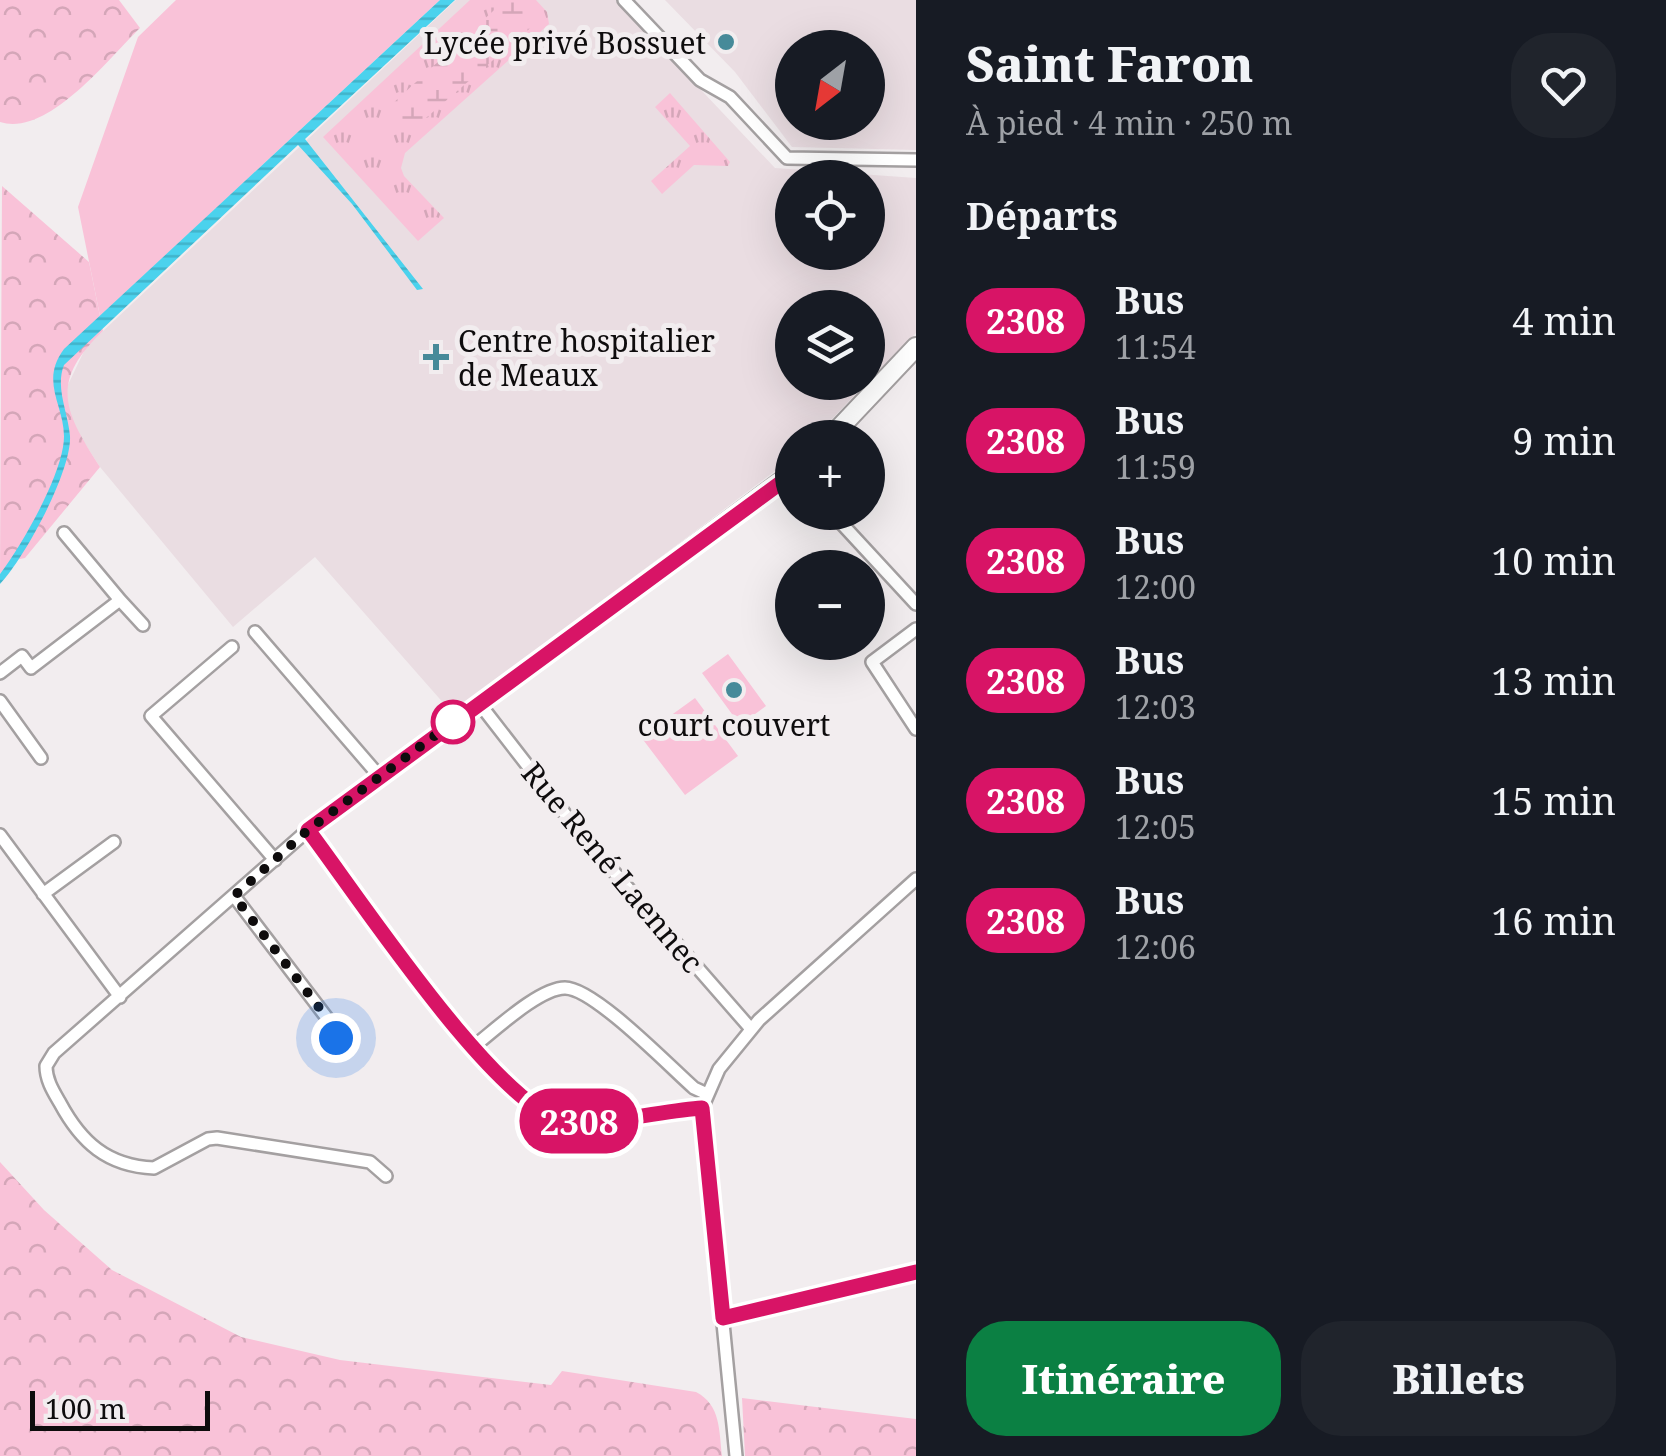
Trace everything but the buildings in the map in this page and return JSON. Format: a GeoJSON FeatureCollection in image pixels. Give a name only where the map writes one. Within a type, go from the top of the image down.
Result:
{"type":"FeatureCollection","features":[{"type":"Feature","properties":{"kind":"street"},"geometry":{"type":"LineString","coordinates":[[624,0],[700,80],[730,98],[788,158],[916,160]]}},
{"type":"Feature","properties":{"kind":"street"},"geometry":{"type":"LineString","coordinates":[[847,420],[916,347]]}},
{"type":"Feature","properties":{"kind":"street"},"geometry":{"type":"LineString","coordinates":[[386,1176],[370,1162],[218,1138],[208,1138],[154,1168],[102,1155],[74,1128],[48,1081],[46,1066],[308,830],[775,489]]}},
{"type":"Feature","properties":{"kind":"street"},"geometry":{"type":"LineString","coordinates":[[848,530],[916,604]]}},
{"type":"Feature","properties":{"kind":"street"},"geometry":{"type":"LineString","coordinates":[[64,533],[143,625]]}},
{"type":"Feature","properties":{"kind":"street"},"geometry":{"type":"LineString","coordinates":[[0,673],[22,656],[31,668],[120,600]]}},
{"type":"Feature","properties":{"kind":"street"},"geometry":{"type":"LineString","coordinates":[[916,629],[872,662],[916,730]]}},
{"type":"Feature","properties":{"kind":"street"},"geometry":{"type":"LineString","coordinates":[[254,632],[380,777]]}},
{"type":"Feature","properties":{"kind":"street"},"geometry":{"type":"LineString","coordinates":[[232,647],[152,716],[274,860]]}},
{"type":"Feature","properties":{"kind":"street"},"geometry":{"type":"LineString","coordinates":[[0,700],[41,758]]}},
{"type":"Feature","properties":{"kind":"street","name":"Rue René Laennec"},"geometry":{"type":"LineString","coordinates":[[478,703],[579,832],[751,1029]]}},
{"type":"Feature","properties":{"kind":"street"},"geometry":{"type":"LineString","coordinates":[[308,830],[504,1084],[561,1120],[702,1108]]}},
{"type":"Feature","properties":{"kind":"street"},"geometry":{"type":"LineString","coordinates":[[0,835],[120,998]]}},
{"type":"Feature","properties":{"kind":"street"},"geometry":{"type":"LineString","coordinates":[[43,894],[114,842]]}},
{"type":"Feature","properties":{"kind":"street"},"geometry":{"type":"LineString","coordinates":[[736,1456],[702,1108],[719,1069],[751,1029],[916,879]]}},
{"type":"Feature","properties":{"kind":"street"},"geometry":{"type":"LineString","coordinates":[[234,896],[327,1018],[336,1038]]}},
{"type":"Feature","properties":{"kind":"street"},"geometry":{"type":"LineString","coordinates":[[473,1047],[545,994],[566,988],[590,998],[694,1088],[707,1094]]}},
{"type":"Feature","properties":{"kind":"street"},"geometry":{"type":"LineString","coordinates":[[723,1318],[916,1272]]}},
{"type":"Feature","properties":{"kind":"shaded area","name":"Centre hospitalier de Meaux"},"geometry":{"type":"Polygon","coordinates":[[[456,0],[616,0],[775,168],[775,270],[885,270],[885,176],[916,178],[916,333],[885,364],[885,290],[775,290],[775,400],[850,400],[831,420],[775,420],[775,471],[453,714],[315,557],[233,627],[100,467],[69,419],[64,393],[86,347],[456,0]]]}},
{"type":"Feature","properties":{"kind":"shaded area"},"geometry":{"type":"Polygon","coordinates":[[[665,0],[916,0],[916,150],[792,147],[787,140],[885,140],[885,30],[775,30],[775,125],[735,72],[665,0]]]}},
{"type":"Feature","properties":{"kind":"green space"},"geometry":{"type":"Polygon","coordinates":[[[0,0],[119,0],[140,28],[94,76],[57,107],[18,124],[0,122],[0,0]]]}},
{"type":"Feature","properties":{"kind":"green space"},"geometry":{"type":"Polygon","coordinates":[[[176,0],[440,0],[100,316],[78,207],[138,37],[176,0]]]}},
{"type":"Feature","properties":{"kind":"green space"},"geometry":{"type":"Polygon","coordinates":[[[470,0],[536,0],[547,12],[549,24],[405,153],[401,168],[404,176],[444,218],[418,241],[323,137],[470,0]]]}},
{"type":"Feature","properties":{"kind":"green space"},"geometry":{"type":"Polygon","coordinates":[[[505,0],[512,0],[535,24],[412,130],[390,106],[505,0]]]}},
{"type":"Feature","properties":{"kind":"green space"},"geometry":{"type":"Polygon","coordinates":[[[670,93],[730,162],[728,166],[694,165],[662,194],[651,181],[690,146],[655,107],[670,93]]]}},
{"type":"Feature","properties":{"kind":"green space"},"geometry":{"type":"Polygon","coordinates":[[[2,186],[89,262],[103,331],[74,366],[68,398],[78,430],[100,467],[25,558],[10,561],[0,574],[2,186]]]}},
{"type":"Feature","properties":{"kind":"green space","name":"court couvert"},"geometry":{"type":"Polygon","coordinates":[[[728,654],[766,706],[740,725],[702,673],[728,654]]]}},
{"type":"Feature","properties":{"kind":"green space"},"geometry":{"type":"Polygon","coordinates":[[[695,698],[738,756],[685,795],[641,737],[695,698]]]}},
{"type":"Feature","properties":{"kind":"green space"},"geometry":{"type":"Polygon","coordinates":[[[0,1162],[44,1210],[112,1270],[241,1337],[340,1360],[551,1385],[562,1371],[696,1392],[714,1411],[722,1456],[0,1456],[0,1162]]]}},
{"type":"Feature","properties":{"kind":"green space"},"geometry":{"type":"Polygon","coordinates":[[[742,1398],[916,1419],[916,1456],[745,1456],[742,1398]]]}},
{"type":"Feature","properties":{"kind":"water"},"geometry":{"type":"Polygon","coordinates":[[[440,0],[455,0],[305,139],[423,289],[417,290],[352,204],[298,145],[64,365],[61,391],[69,451],[55,492],[33,535],[0,584],[0,574],[38,513],[59,462],[64,434],[53,374],[64,349],[440,0]]]}},
{"type":"Feature","properties":{"kind":"bus line","name":"2308"},"geometry":{"type":"LineString","coordinates":[[775,487],[610,604],[308,830],[473,1047],[504,1084],[536,1108],[570,1122],[702,1108],[723,1318],[796,1304],[916,1272]]}},
{"type":"Feature","properties":{"kind":"place","name":"Lycée privé Bossuet"},"geometry":{"type":"Point","coordinates":[726,42]}},
{"type":"Feature","properties":{"kind":"place","name":"Centre hospitalier de Meaux"},"geometry":{"type":"Point","coordinates":[436,357]}},
{"type":"Feature","properties":{"kind":"place","name":"court couvert"},"geometry":{"type":"Point","coordinates":[734,690]}},
{"type":"Feature","properties":{"kind":"route"},"geometry":{"type":"LineString","coordinates":[[336,1038],[327,1018],[234,896],[308,830],[453,722]]}}]}
